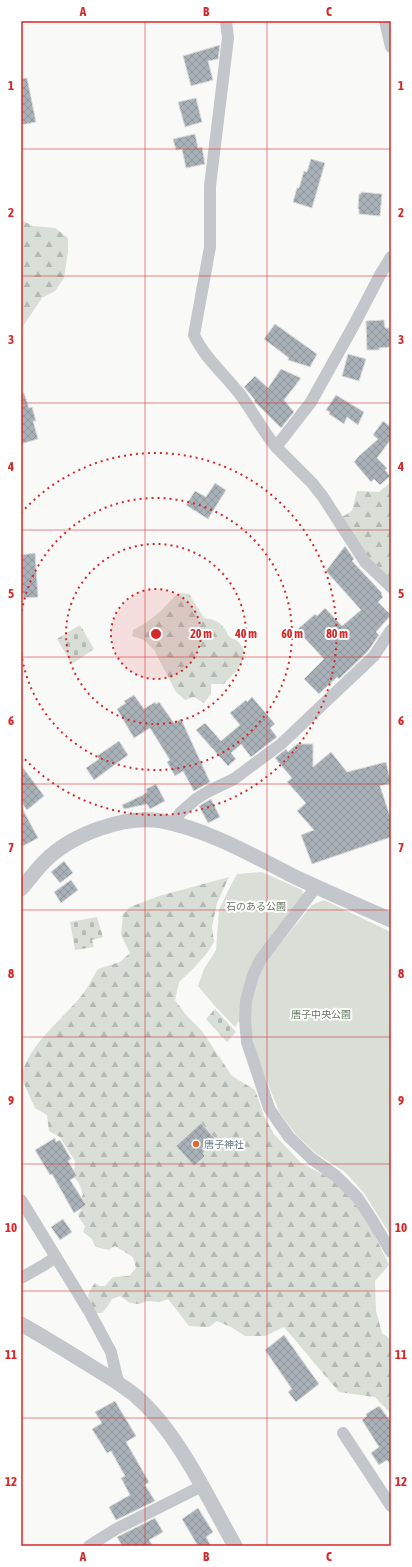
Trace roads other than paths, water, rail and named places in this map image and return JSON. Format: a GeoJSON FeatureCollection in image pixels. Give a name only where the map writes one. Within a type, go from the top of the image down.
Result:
{"type":"FeatureCollection","features":[{"type":"Feature","properties":{"kind":"street"},"geometry":{"type":"LineString","coordinates":[[226,21],[228,38],[210,186],[210,247],[194,335],[199,346],[240,394],[276,447],[312,483],[323,497],[365,562],[391,587]]}},
{"type":"Feature","properties":{"kind":"street"},"geometry":{"type":"LineString","coordinates":[[384,21],[391,46]]}},
{"type":"Feature","properties":{"kind":"street"},"geometry":{"type":"LineString","coordinates":[[276,447],[311,402],[391,257]]}},
{"type":"Feature","properties":{"kind":"street"},"geometry":{"type":"LineString","coordinates":[[174,824],[180,813],[196,799],[234,779],[281,744],[374,656],[391,630]]}},
{"type":"Feature","properties":{"kind":"street"},"geometry":{"type":"LineString","coordinates":[[21,889],[45,861],[60,849],[90,832],[128,822],[161,821],[216,839],[316,887],[391,920]]}},
{"type":"Feature","properties":{"kind":"street"},"geometry":{"type":"LineString","coordinates":[[316,887],[262,959],[253,975],[246,1001],[245,1020],[247,1042],[269,1108],[277,1120],[289,1137],[300,1148],[312,1159],[336,1176],[357,1197],[391,1252]]}},
{"type":"Feature","properties":{"kind":"street"},"geometry":{"type":"LineString","coordinates":[[21,1200],[89,1310],[110,1352],[118,1382]]}},
{"type":"Feature","properties":{"kind":"street"},"geometry":{"type":"LineString","coordinates":[[21,1278],[44,1265],[56,1256]]}},
{"type":"Feature","properties":{"kind":"street"},"geometry":{"type":"LineString","coordinates":[[21,1324],[118,1382],[137,1397],[154,1414],[170,1434],[202,1486],[235,1546]]}},
{"type":"Feature","properties":{"kind":"street"},"geometry":{"type":"LineString","coordinates":[[343,1433],[391,1506]]}},
{"type":"Feature","properties":{"kind":"street"},"geometry":{"type":"LineString","coordinates":[[89,1546],[116,1529],[202,1486]]}},
{"type":"Feature","properties":{"kind":"place","name":"唐子神社"},"geometry":{"type":"Point","coordinates":[196,1144]}},
{"type":"Feature","properties":{"kind":"park label","name":"石のある公園"},"geometry":{"type":"Point","coordinates":[256,906]}},
{"type":"Feature","properties":{"kind":"park label","name":"唐子中央公園"},"geometry":{"type":"Point","coordinates":[321,1014]}}]}
